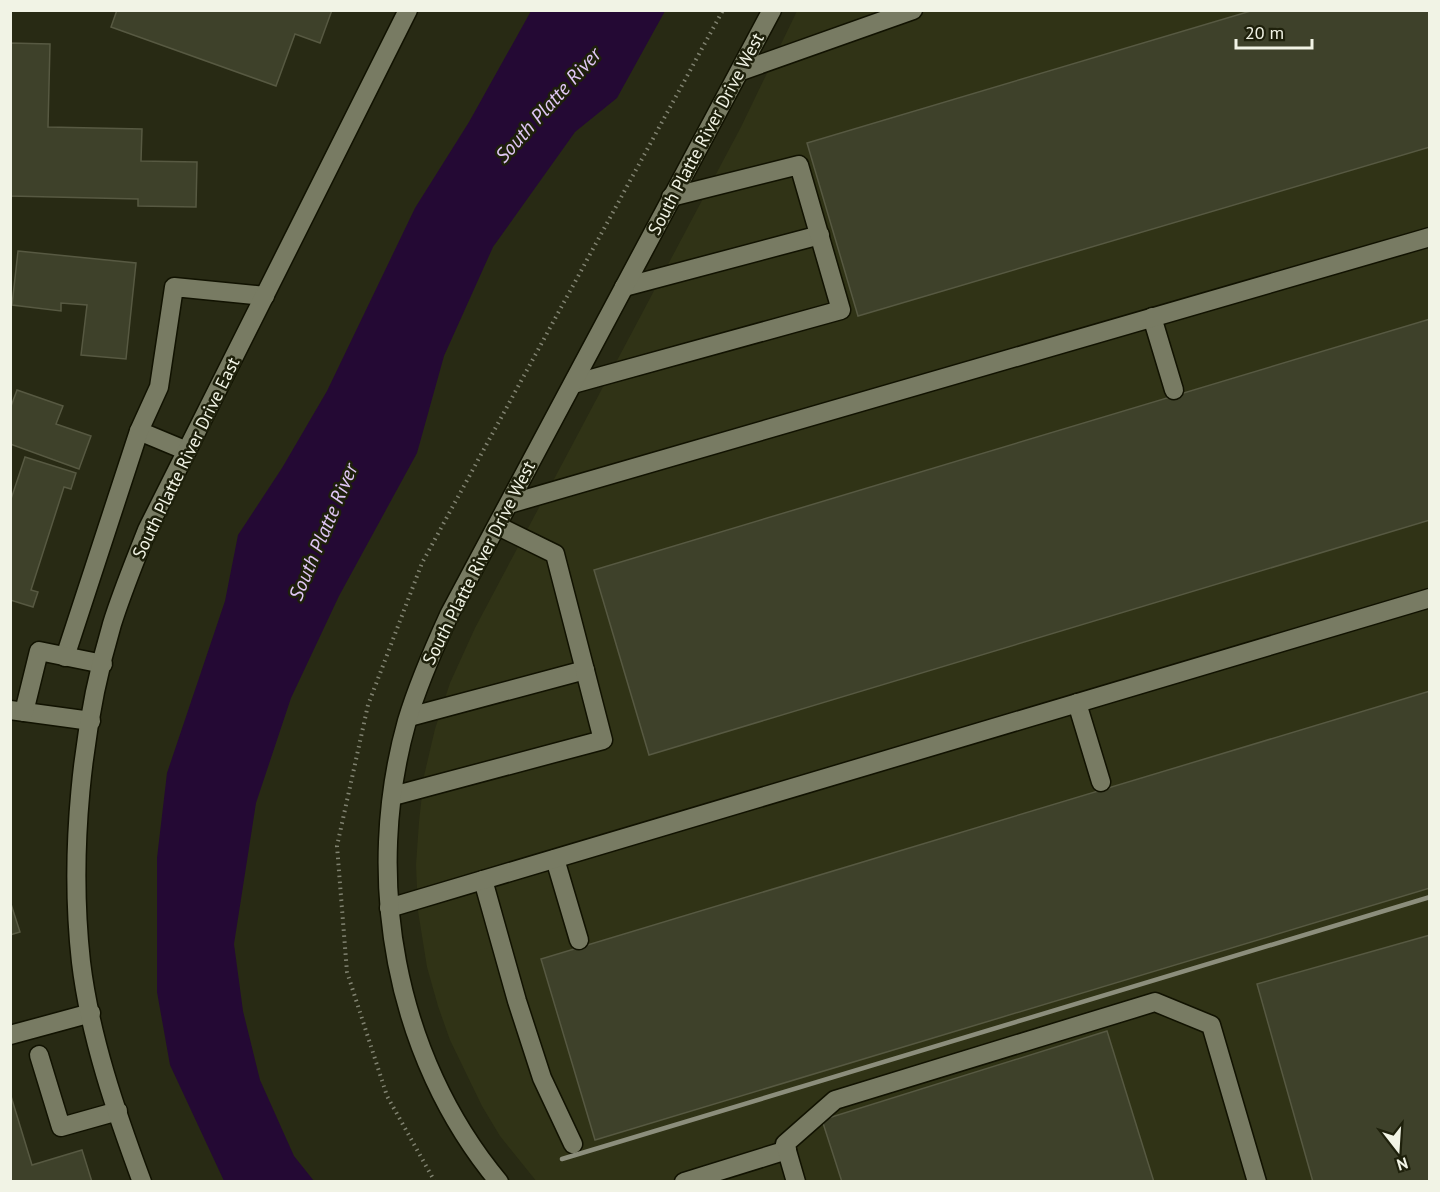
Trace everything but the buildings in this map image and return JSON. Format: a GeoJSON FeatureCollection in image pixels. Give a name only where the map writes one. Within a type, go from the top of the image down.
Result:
{"type":"FeatureCollection","features":[{"type":"Feature","properties":{"kind":"street","name":"South Platte River Drive East"},"geometry":{"type":"LineString","coordinates":[[142,1182],[118,1111],[91,1013],[81,963],[77,873],[82,784],[91,721],[103,664],[120,599],[147,530],[408,10]]}},
{"type":"Feature","properties":{"kind":"street","name":"South Platte River Drive West"},"geometry":{"type":"LineString","coordinates":[[499,1182],[476,1153],[456,1121],[423,1051],[398,973],[389,908],[387,865],[393,796],[409,717],[423,672],[449,615],[772,10]]}},
{"type":"Feature","properties":{"kind":"street"},"geometry":{"type":"LineString","coordinates":[[741,71],[913,10]]}},
{"type":"Feature","properties":{"kind":"street"},"geometry":{"type":"LineString","coordinates":[[573,384],[841,310],[799,165],[671,197]]}},
{"type":"Feature","properties":{"kind":"street"},"geometry":{"type":"LineString","coordinates":[[624,287],[820,235]]}},
{"type":"Feature","properties":{"kind":"street"},"geometry":{"type":"LineString","coordinates":[[509,504],[1430,237]]}},
{"type":"Feature","properties":{"kind":"street"},"geometry":{"type":"LineString","coordinates":[[65,657],[139,431],[159,387],[174,287],[266,296]]}},
{"type":"Feature","properties":{"kind":"street"},"geometry":{"type":"LineString","coordinates":[[1152,317],[1174,390]]}},
{"type":"Feature","properties":{"kind":"street"},"geometry":{"type":"LineString","coordinates":[[139,431],[187,451]]}},
{"type":"Feature","properties":{"kind":"street"},"geometry":{"type":"LineString","coordinates":[[393,796],[603,740],[555,554],[498,526]]}},
{"type":"Feature","properties":{"kind":"street"},"geometry":{"type":"LineString","coordinates":[[389,908],[1430,598]]}},
{"type":"Feature","properties":{"kind":"street"},"geometry":{"type":"LineString","coordinates":[[91,721],[17,711],[39,651],[103,664]]}},
{"type":"Feature","properties":{"kind":"street"},"geometry":{"type":"LineString","coordinates":[[409,717],[585,670]]}},
{"type":"Feature","properties":{"kind":"street"},"geometry":{"type":"LineString","coordinates":[[1077,703],[1101,782]]}},
{"type":"Feature","properties":{"kind":"street"},"geometry":{"type":"LineString","coordinates":[[555,859],[579,940]]}},
{"type":"Feature","properties":{"kind":"street"},"geometry":{"type":"LineString","coordinates":[[483,880],[517,1001],[542,1078],[573,1144]]}},
{"type":"Feature","properties":{"kind":"street"},"geometry":{"type":"LineString","coordinates":[[796,1182],[785,1144],[835,1100],[1155,1002],[1211,1024],[1257,1182]]}},
{"type":"Feature","properties":{"kind":"street"},"geometry":{"type":"LineString","coordinates":[[10,1035],[91,1013]]}},
{"type":"Feature","properties":{"kind":"street"},"geometry":{"type":"LineString","coordinates":[[39,1055],[61,1127],[118,1111]]}},
{"type":"Feature","properties":{"kind":"street"},"geometry":{"type":"LineString","coordinates":[[684,1182],[787,1150]]}},
{"type":"Feature","properties":{"kind":"shaded area"},"geometry":{"type":"Polygon","coordinates":[[[797,11],[1429,11],[1429,1181],[537,1182],[500,1136],[482,1106],[450,1040],[438,1006],[427,967],[418,911],[416,865],[419,822],[424,776],[435,729],[450,683],[475,628],[741,127],[797,11]]]}},
{"type":"Feature","properties":{"kind":"water","name":"South Platte River"},"geometry":{"type":"Polygon","coordinates":[[[531,11],[665,11],[617,98],[575,132],[493,247],[444,356],[417,453],[339,596],[291,698],[256,803],[234,944],[243,1011],[260,1080],[294,1156],[314,1181],[224,1181],[170,1065],[157,992],[157,858],[167,773],[225,601],[238,535],[282,468],[327,391],[415,208],[469,122],[531,11]]]}},
{"type":"Feature","properties":{"kind":"railway"},"geometry":{"type":"LineString","coordinates":[[562,1159],[1430,897]]}}]}
